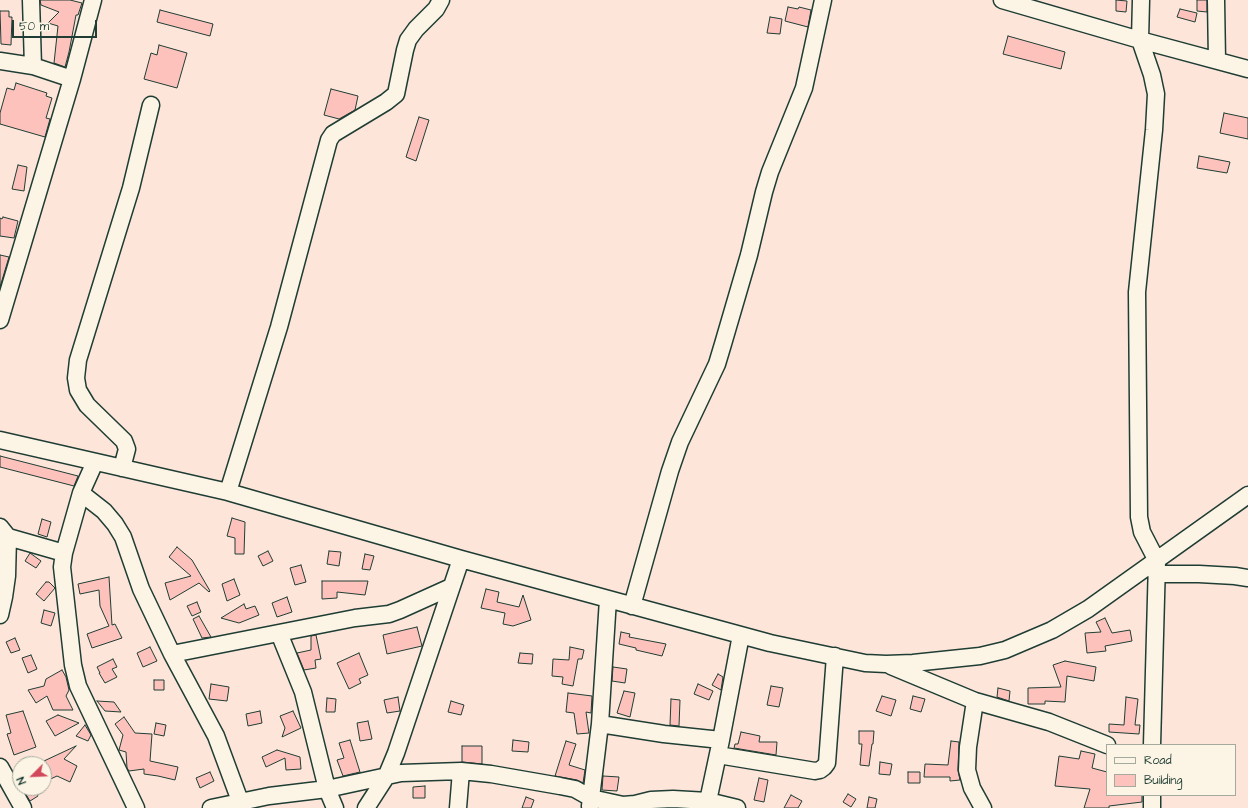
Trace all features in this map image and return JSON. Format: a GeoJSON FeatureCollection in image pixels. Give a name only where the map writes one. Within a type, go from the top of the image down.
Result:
{"type":"FeatureCollection","features":[{"type":"Feature","properties":{"kind":"street"},"geometry":{"type":"LineString","coordinates":[[31,0],[33,66]]}},
{"type":"Feature","properties":{"kind":"street"},"geometry":{"type":"LineString","coordinates":[[0,320],[72,79],[93,0]]}},
{"type":"Feature","properties":{"kind":"street"},"geometry":{"type":"LineString","coordinates":[[228,492],[280,327],[329,140],[334,134],[386,102],[396,94],[408,40],[416,29],[436,9],[441,0]]}},
{"type":"Feature","properties":{"kind":"street"},"geometry":{"type":"LineString","coordinates":[[632,606],[675,456],[716,364],[749,255],[770,172],[804,88],[823,0]]}},
{"type":"Feature","properties":{"kind":"street"},"geometry":{"type":"LineString","coordinates":[[1002,0],[1140,40],[1248,68]]}},
{"type":"Feature","properties":{"kind":"street"},"geometry":{"type":"LineString","coordinates":[[1141,0],[1140,40],[1152,75],[1156,94],[1154,130],[1137,292],[1139,517],[1142,532],[1156,567],[1152,744]]}},
{"type":"Feature","properties":{"kind":"street"},"geometry":{"type":"LineString","coordinates":[[1216,0],[1217,60]]}},
{"type":"Feature","properties":{"kind":"street"},"geometry":{"type":"LineString","coordinates":[[0,61],[33,66],[72,79]]}},
{"type":"Feature","properties":{"kind":"street"},"geometry":{"type":"LineString","coordinates":[[122,468],[127,449],[124,440],[87,405],[78,390],[76,378],[78,360],[131,188],[151,106]]}},
{"type":"Feature","properties":{"kind":"street"},"geometry":{"type":"LineString","coordinates":[[0,440],[228,492],[461,559],[770,643],[865,663],[886,664],[951,660],[980,656],[1005,650],[1052,630],[1156,567],[1248,495]]}},
{"type":"Feature","properties":{"kind":"street"},"geometry":{"type":"LineString","coordinates":[[95,462],[81,494],[64,553],[62,574],[75,676],[85,702],[136,808]]}},
{"type":"Feature","properties":{"kind":"street"},"geometry":{"type":"LineString","coordinates":[[81,494],[104,511],[123,537],[141,588],[172,654],[216,736],[240,801]]}},
{"type":"Feature","properties":{"kind":"street"},"geometry":{"type":"LineString","coordinates":[[0,615],[7,576],[4,532],[64,553]]}},
{"type":"Feature","properties":{"kind":"street"},"geometry":{"type":"LineString","coordinates":[[366,808],[386,777],[396,753],[461,559]]}},
{"type":"Feature","properties":{"kind":"street"},"geometry":{"type":"LineString","coordinates":[[1156,567],[1199,574],[1248,578]]}},
{"type":"Feature","properties":{"kind":"street"},"geometry":{"type":"LineString","coordinates":[[172,654],[354,618],[389,614],[451,587]]}},
{"type":"Feature","properties":{"kind":"street"},"geometry":{"type":"LineString","coordinates":[[590,803],[600,724],[608,599]]}},
{"type":"Feature","properties":{"kind":"street"},"geometry":{"type":"LineString","coordinates":[[279,633],[303,692],[327,789],[335,808]]}},
{"type":"Feature","properties":{"kind":"street"},"geometry":{"type":"LineString","coordinates":[[708,801],[720,748],[741,635]]}},
{"type":"Feature","properties":{"kind":"street"},"geometry":{"type":"LineString","coordinates":[[600,724],[664,734],[815,771],[820,770],[826,763],[835,656]]}},
{"type":"Feature","properties":{"kind":"street"},"geometry":{"type":"LineString","coordinates":[[886,664],[975,701],[1049,722],[1106,745]]}},
{"type":"Feature","properties":{"kind":"street"},"geometry":{"type":"LineString","coordinates":[[975,701],[968,747],[967,770],[972,788],[983,808]]}},
{"type":"Feature","properties":{"kind":"street"},"geometry":{"type":"LineString","coordinates":[[0,767],[23,808]]}},
{"type":"Feature","properties":{"kind":"street"},"geometry":{"type":"LineString","coordinates":[[458,808],[461,771]]}},
{"type":"Feature","properties":{"kind":"street"},"geometry":{"type":"LineString","coordinates":[[211,808],[269,796],[327,789],[401,773],[461,771],[491,774],[575,789],[590,803],[635,804],[650,800],[673,799],[708,801],[737,808]]}},
{"type":"Feature","properties":{"kind":"street"},"geometry":{"type":"LineString","coordinates":[[1152,796],[1152,808]]}},
{"type":"Feature","properties":{"kind":"building"},"geometry":{"type":"Polygon","coordinates":[[[40,0],[70,0],[82,3],[78,15],[76,15],[65,67],[54,63],[58,26],[48,23],[59,12],[41,5],[40,0]]]}},
{"type":"Feature","properties":{"kind":"building"},"geometry":{"type":"Polygon","coordinates":[[[1116,0],[1127,1],[1126,12],[1116,11],[1116,0]]]}},
{"type":"Feature","properties":{"kind":"building"},"geometry":{"type":"Polygon","coordinates":[[[1197,0],[1207,0],[1207,12],[1197,11],[1197,0]]]}},
{"type":"Feature","properties":{"kind":"building"},"geometry":{"type":"Polygon","coordinates":[[[788,7],[798,9],[799,7],[811,10],[808,27],[785,21],[788,7]]]}},
{"type":"Feature","properties":{"kind":"building"},"geometry":{"type":"Polygon","coordinates":[[[1180,9],[1197,13],[1195,22],[1177,17],[1180,9]]]}},
{"type":"Feature","properties":{"kind":"building"},"geometry":{"type":"Polygon","coordinates":[[[160,10],[213,24],[210,36],[157,22],[160,10]]]}},
{"type":"Feature","properties":{"kind":"building"},"geometry":{"type":"Polygon","coordinates":[[[0,11],[9,11],[9,17],[12,17],[11,45],[1,44],[0,11]]]}},
{"type":"Feature","properties":{"kind":"building"},"geometry":{"type":"Polygon","coordinates":[[[770,17],[782,19],[780,34],[767,33],[770,17]]]}},
{"type":"Feature","properties":{"kind":"building"},"geometry":{"type":"Polygon","coordinates":[[[1008,36],[1065,52],[1061,69],[1003,54],[1008,36]]]}},
{"type":"Feature","properties":{"kind":"building"},"geometry":{"type":"Polygon","coordinates":[[[159,45],[187,53],[177,88],[144,79],[151,53],[157,55],[159,45]]]}},
{"type":"Feature","properties":{"kind":"building"},"geometry":{"type":"Polygon","coordinates":[[[16,83],[47,93],[46,96],[52,98],[46,118],[50,119],[45,137],[0,124],[0,113],[7,88],[14,90],[16,83]]]}},
{"type":"Feature","properties":{"kind":"building"},"geometry":{"type":"Polygon","coordinates":[[[331,89],[358,96],[355,110],[339,119],[324,115],[331,89]]]}},
{"type":"Feature","properties":{"kind":"building"},"geometry":{"type":"Polygon","coordinates":[[[1224,113],[1248,118],[1248,139],[1220,133],[1224,113]]]}},
{"type":"Feature","properties":{"kind":"building"},"geometry":{"type":"Polygon","coordinates":[[[419,117],[429,120],[416,161],[406,157],[419,117]]]}},
{"type":"Feature","properties":{"kind":"building"},"geometry":{"type":"Polygon","coordinates":[[[1199,156],[1230,162],[1227,173],[1197,168],[1199,156]]]}},
{"type":"Feature","properties":{"kind":"building"},"geometry":{"type":"Polygon","coordinates":[[[18,165],[27,167],[24,191],[12,189],[18,165]]]}},
{"type":"Feature","properties":{"kind":"building"},"geometry":{"type":"Polygon","coordinates":[[[3,217],[18,221],[14,238],[0,236],[0,218],[2,219],[3,217]]]}},
{"type":"Feature","properties":{"kind":"building"},"geometry":{"type":"Polygon","coordinates":[[[0,255],[9,257],[0,287],[0,255]]]}},
{"type":"Feature","properties":{"kind":"building"},"geometry":{"type":"Polygon","coordinates":[[[0,456],[78,476],[74,486],[0,467],[0,456]]]}},
{"type":"Feature","properties":{"kind":"building"},"geometry":{"type":"Polygon","coordinates":[[[232,518],[245,522],[244,554],[235,554],[235,538],[227,536],[232,518]]]}},
{"type":"Feature","properties":{"kind":"building"},"geometry":{"type":"Polygon","coordinates":[[[42,519],[51,522],[47,537],[38,534],[42,519]]]}},
{"type":"Feature","properties":{"kind":"building"},"geometry":{"type":"Polygon","coordinates":[[[177,547],[192,560],[210,591],[209,592],[199,583],[170,600],[165,583],[191,576],[169,557],[177,547]]]}},
{"type":"Feature","properties":{"kind":"building"},"geometry":{"type":"Polygon","coordinates":[[[268,551],[273,561],[263,566],[258,556],[268,551]]]}},
{"type":"Feature","properties":{"kind":"building"},"geometry":{"type":"Polygon","coordinates":[[[329,551],[341,552],[339,566],[327,564],[329,551]]]}},
{"type":"Feature","properties":{"kind":"building"},"geometry":{"type":"Polygon","coordinates":[[[30,553],[41,561],[36,568],[25,561],[30,553]]]}},
{"type":"Feature","properties":{"kind":"building"},"geometry":{"type":"Polygon","coordinates":[[[365,554],[374,556],[370,570],[362,569],[365,554]]]}},
{"type":"Feature","properties":{"kind":"building"},"geometry":{"type":"Polygon","coordinates":[[[301,565],[306,582],[295,585],[290,568],[301,565]]]}},
{"type":"Feature","properties":{"kind":"building"},"geometry":{"type":"Polygon","coordinates":[[[109,577],[112,625],[115,624],[122,638],[92,648],[87,634],[109,626],[100,606],[99,590],[80,594],[78,584],[109,577]]]}},
{"type":"Feature","properties":{"kind":"building"},"geometry":{"type":"Polygon","coordinates":[[[234,579],[240,595],[227,601],[222,584],[234,579]]]}},
{"type":"Feature","properties":{"kind":"building"},"geometry":{"type":"Polygon","coordinates":[[[322,581],[368,581],[365,595],[337,592],[337,598],[322,599],[322,581]]]}},
{"type":"Feature","properties":{"kind":"building"},"geometry":{"type":"Polygon","coordinates":[[[46,582],[49,582],[55,588],[44,601],[36,594],[46,582]]]}},
{"type":"Feature","properties":{"kind":"building"},"geometry":{"type":"Polygon","coordinates":[[[486,589],[499,592],[497,602],[519,607],[523,595],[531,620],[513,626],[503,624],[505,613],[481,608],[486,589]]]}},
{"type":"Feature","properties":{"kind":"building"},"geometry":{"type":"Polygon","coordinates":[[[287,597],[292,612],[277,617],[272,603],[287,597]]]}},
{"type":"Feature","properties":{"kind":"building"},"geometry":{"type":"Polygon","coordinates":[[[197,602],[201,612],[192,616],[187,606],[197,602]]]}},
{"type":"Feature","properties":{"kind":"building"},"geometry":{"type":"Polygon","coordinates":[[[244,604],[246,609],[255,606],[259,615],[239,623],[221,618],[244,604]]]}},
{"type":"Feature","properties":{"kind":"building"},"geometry":{"type":"Polygon","coordinates":[[[44,610],[55,613],[51,626],[41,623],[44,610]]]}},
{"type":"Feature","properties":{"kind":"building"},"geometry":{"type":"Polygon","coordinates":[[[199,616],[211,637],[202,638],[193,619],[199,616]]]}},
{"type":"Feature","properties":{"kind":"building"},"geometry":{"type":"Polygon","coordinates":[[[1105,618],[1112,633],[1130,630],[1132,641],[1105,646],[1106,651],[1087,653],[1085,633],[1101,632],[1096,622],[1105,618]]]}},
{"type":"Feature","properties":{"kind":"building"},"geometry":{"type":"Polygon","coordinates":[[[417,627],[422,646],[387,654],[383,635],[417,627]]]}},
{"type":"Feature","properties":{"kind":"building"},"geometry":{"type":"Polygon","coordinates":[[[621,632],[630,634],[629,637],[666,644],[662,656],[636,650],[636,648],[619,644],[621,632]]]}},
{"type":"Feature","properties":{"kind":"building"},"geometry":{"type":"Polygon","coordinates":[[[316,635],[321,659],[315,660],[316,668],[304,670],[297,653],[311,650],[311,636],[316,635]]]}},
{"type":"Feature","properties":{"kind":"building"},"geometry":{"type":"Polygon","coordinates":[[[15,638],[20,650],[11,653],[6,642],[15,638]]]}},
{"type":"Feature","properties":{"kind":"building"},"geometry":{"type":"Polygon","coordinates":[[[150,647],[157,661],[143,667],[137,653],[150,647]]]}},
{"type":"Feature","properties":{"kind":"building"},"geometry":{"type":"Polygon","coordinates":[[[570,647],[584,650],[582,659],[578,659],[573,686],[562,684],[563,677],[552,676],[553,659],[569,660],[570,647]]]}},
{"type":"Feature","properties":{"kind":"building"},"geometry":{"type":"Polygon","coordinates":[[[359,653],[368,675],[359,679],[361,683],[349,689],[337,663],[359,653]]]}},
{"type":"Feature","properties":{"kind":"building"},"geometry":{"type":"Polygon","coordinates":[[[520,653],[533,654],[532,664],[518,663],[520,653]]]}},
{"type":"Feature","properties":{"kind":"building"},"geometry":{"type":"Polygon","coordinates":[[[31,655],[37,669],[28,673],[22,658],[31,655]]]}},
{"type":"Feature","properties":{"kind":"building"},"geometry":{"type":"Polygon","coordinates":[[[113,659],[117,667],[112,669],[117,677],[105,683],[97,667],[113,659]]]}},
{"type":"Feature","properties":{"kind":"building"},"geometry":{"type":"Polygon","coordinates":[[[1065,661],[1096,667],[1094,681],[1067,676],[1065,702],[1045,701],[1045,704],[1028,704],[1028,688],[1061,687],[1053,665],[1065,661]]]}},
{"type":"Feature","properties":{"kind":"building"},"geometry":{"type":"Polygon","coordinates":[[[613,667],[627,669],[625,683],[612,681],[613,667]]]}},
{"type":"Feature","properties":{"kind":"building"},"geometry":{"type":"Polygon","coordinates":[[[62,670],[66,677],[69,690],[66,696],[73,710],[53,710],[47,696],[36,703],[28,690],[44,686],[46,679],[62,670]]]}},
{"type":"Feature","properties":{"kind":"building"},"geometry":{"type":"Polygon","coordinates":[[[718,674],[723,677],[721,690],[712,685],[718,674]]]}},
{"type":"Feature","properties":{"kind":"building"},"geometry":{"type":"Polygon","coordinates":[[[154,680],[164,680],[164,690],[154,690],[154,680]]]}},
{"type":"Feature","properties":{"kind":"building"},"geometry":{"type":"Polygon","coordinates":[[[211,684],[229,687],[227,701],[209,699],[211,684]]]}},
{"type":"Feature","properties":{"kind":"building"},"geometry":{"type":"Polygon","coordinates":[[[698,684],[713,691],[709,700],[694,694],[698,684]]]}},
{"type":"Feature","properties":{"kind":"building"},"geometry":{"type":"Polygon","coordinates":[[[771,686],[783,688],[779,707],[767,705],[771,686]]]}},
{"type":"Feature","properties":{"kind":"building"},"geometry":{"type":"Polygon","coordinates":[[[998,688],[1010,691],[1009,701],[997,697],[998,688]]]}},
{"type":"Feature","properties":{"kind":"building"},"geometry":{"type":"Polygon","coordinates":[[[624,691],[635,693],[630,717],[617,713],[624,691]]]}},
{"type":"Feature","properties":{"kind":"building"},"geometry":{"type":"Polygon","coordinates":[[[568,693],[592,696],[591,713],[586,712],[589,733],[577,734],[574,713],[566,712],[568,693]]]}},
{"type":"Feature","properties":{"kind":"building"},"geometry":{"type":"Polygon","coordinates":[[[882,696],[896,700],[891,716],[876,711],[882,696]]]}},
{"type":"Feature","properties":{"kind":"building"},"geometry":{"type":"Polygon","coordinates":[[[913,696],[925,699],[921,712],[910,709],[913,696]]]}},
{"type":"Feature","properties":{"kind":"building"},"geometry":{"type":"Polygon","coordinates":[[[398,697],[400,711],[387,713],[384,700],[398,697]]]}},
{"type":"Feature","properties":{"kind":"building"},"geometry":{"type":"Polygon","coordinates":[[[1126,697],[1138,699],[1135,725],[1140,725],[1139,734],[1109,732],[1109,724],[1124,725],[1126,697]]]}},
{"type":"Feature","properties":{"kind":"building"},"geometry":{"type":"Polygon","coordinates":[[[327,698],[336,699],[335,712],[326,712],[327,698]]]}},
{"type":"Feature","properties":{"kind":"building"},"geometry":{"type":"Polygon","coordinates":[[[671,699],[680,700],[679,726],[670,725],[671,699]]]}},
{"type":"Feature","properties":{"kind":"building"},"geometry":{"type":"Polygon","coordinates":[[[97,701],[114,702],[121,712],[105,711],[97,701]]]}},
{"type":"Feature","properties":{"kind":"building"},"geometry":{"type":"Polygon","coordinates":[[[451,701],[464,705],[461,715],[448,712],[451,701]]]}},
{"type":"Feature","properties":{"kind":"building"},"geometry":{"type":"Polygon","coordinates":[[[23,711],[36,747],[14,755],[7,734],[11,733],[6,715],[23,711]]]}},
{"type":"Feature","properties":{"kind":"building"},"geometry":{"type":"Polygon","coordinates":[[[260,711],[262,723],[248,726],[246,714],[260,711]]]}},
{"type":"Feature","properties":{"kind":"building"},"geometry":{"type":"Polygon","coordinates":[[[293,711],[301,728],[282,737],[285,728],[280,716],[293,711]]]}},
{"type":"Feature","properties":{"kind":"building"},"geometry":{"type":"Polygon","coordinates":[[[58,715],[79,723],[55,736],[46,721],[58,715]]]}},
{"type":"Feature","properties":{"kind":"building"},"geometry":{"type":"Polygon","coordinates":[[[124,717],[135,733],[152,734],[150,761],[178,767],[175,780],[144,774],[144,769],[129,771],[127,768],[126,752],[119,750],[123,735],[115,724],[124,717]]]}},
{"type":"Feature","properties":{"kind":"building"},"geometry":{"type":"Polygon","coordinates":[[[368,721],[372,739],[360,741],[357,723],[368,721]]]}},
{"type":"Feature","properties":{"kind":"building"},"geometry":{"type":"Polygon","coordinates":[[[156,723],[166,725],[164,736],[154,734],[156,723]]]}},
{"type":"Feature","properties":{"kind":"building"},"geometry":{"type":"Polygon","coordinates":[[[85,725],[91,735],[88,741],[76,736],[85,725]]]}},
{"type":"Feature","properties":{"kind":"building"},"geometry":{"type":"Polygon","coordinates":[[[859,731],[874,731],[869,766],[860,765],[862,744],[859,744],[859,731]]]}},
{"type":"Feature","properties":{"kind":"building"},"geometry":{"type":"Polygon","coordinates":[[[741,732],[760,736],[759,742],[777,742],[776,755],[734,748],[735,744],[738,744],[741,732]]]}},
{"type":"Feature","properties":{"kind":"building"},"geometry":{"type":"Polygon","coordinates":[[[350,740],[360,772],[343,776],[337,760],[344,758],[339,743],[350,740]]]}},
{"type":"Feature","properties":{"kind":"building"},"geometry":{"type":"Polygon","coordinates":[[[513,740],[529,742],[528,752],[512,751],[513,740]]]}},
{"type":"Feature","properties":{"kind":"building"},"geometry":{"type":"Polygon","coordinates":[[[566,741],[576,744],[569,765],[585,770],[583,783],[577,780],[555,776],[566,741]]]}},
{"type":"Feature","properties":{"kind":"building"},"geometry":{"type":"Polygon","coordinates":[[[951,741],[959,742],[958,770],[960,780],[950,781],[950,777],[924,777],[925,764],[948,765],[951,741]]]}},
{"type":"Feature","properties":{"kind":"building"},"geometry":{"type":"Polygon","coordinates":[[[76,746],[64,759],[77,766],[70,782],[57,776],[52,778],[52,757],[76,746]]]}},
{"type":"Feature","properties":{"kind":"building"},"geometry":{"type":"Polygon","coordinates":[[[462,746],[482,746],[482,764],[462,762],[462,746]]]}},
{"type":"Feature","properties":{"kind":"building"},"geometry":{"type":"Polygon","coordinates":[[[277,750],[300,757],[301,769],[286,770],[285,758],[266,767],[262,757],[277,750]]]}},
{"type":"Feature","properties":{"kind":"building"},"geometry":{"type":"Polygon","coordinates":[[[1081,751],[1095,754],[1092,768],[1106,772],[1106,796],[1142,796],[1142,802],[1109,806],[1109,808],[1084,808],[1090,789],[1055,786],[1059,756],[1079,759],[1081,751]]]}},
{"type":"Feature","properties":{"kind":"building"},"geometry":{"type":"Polygon","coordinates":[[[880,762],[892,764],[890,775],[879,774],[880,762]]]}},
{"type":"Feature","properties":{"kind":"building"},"geometry":{"type":"Polygon","coordinates":[[[210,772],[214,781],[200,788],[196,778],[210,772]]]}},
{"type":"Feature","properties":{"kind":"building"},"geometry":{"type":"Polygon","coordinates":[[[908,772],[920,772],[920,783],[908,783],[908,772]]]}},
{"type":"Feature","properties":{"kind":"building"},"geometry":{"type":"Polygon","coordinates":[[[603,776],[619,777],[617,791],[602,790],[603,776]]]}},
{"type":"Feature","properties":{"kind":"building"},"geometry":{"type":"Polygon","coordinates":[[[759,778],[768,780],[764,802],[754,800],[759,778]]]}},
{"type":"Feature","properties":{"kind":"building"},"geometry":{"type":"Polygon","coordinates":[[[425,786],[425,798],[413,798],[413,787],[425,786]]]}},
{"type":"Feature","properties":{"kind":"building"},"geometry":{"type":"Polygon","coordinates":[[[848,794],[856,799],[851,807],[843,802],[848,794]]]}},
{"type":"Feature","properties":{"kind":"building"},"geometry":{"type":"Polygon","coordinates":[[[791,795],[802,801],[798,808],[784,808],[791,795]]]}},
{"type":"Feature","properties":{"kind":"building"},"geometry":{"type":"Polygon","coordinates":[[[27,796],[38,796],[30,801],[27,796]]]}},
{"type":"Feature","properties":{"kind":"building"},"geometry":{"type":"Polygon","coordinates":[[[526,797],[534,800],[531,808],[522,808],[526,797]]]}},
{"type":"Feature","properties":{"kind":"building"},"geometry":{"type":"Polygon","coordinates":[[[869,797],[877,799],[875,808],[867,808],[869,797]]]}}]}
